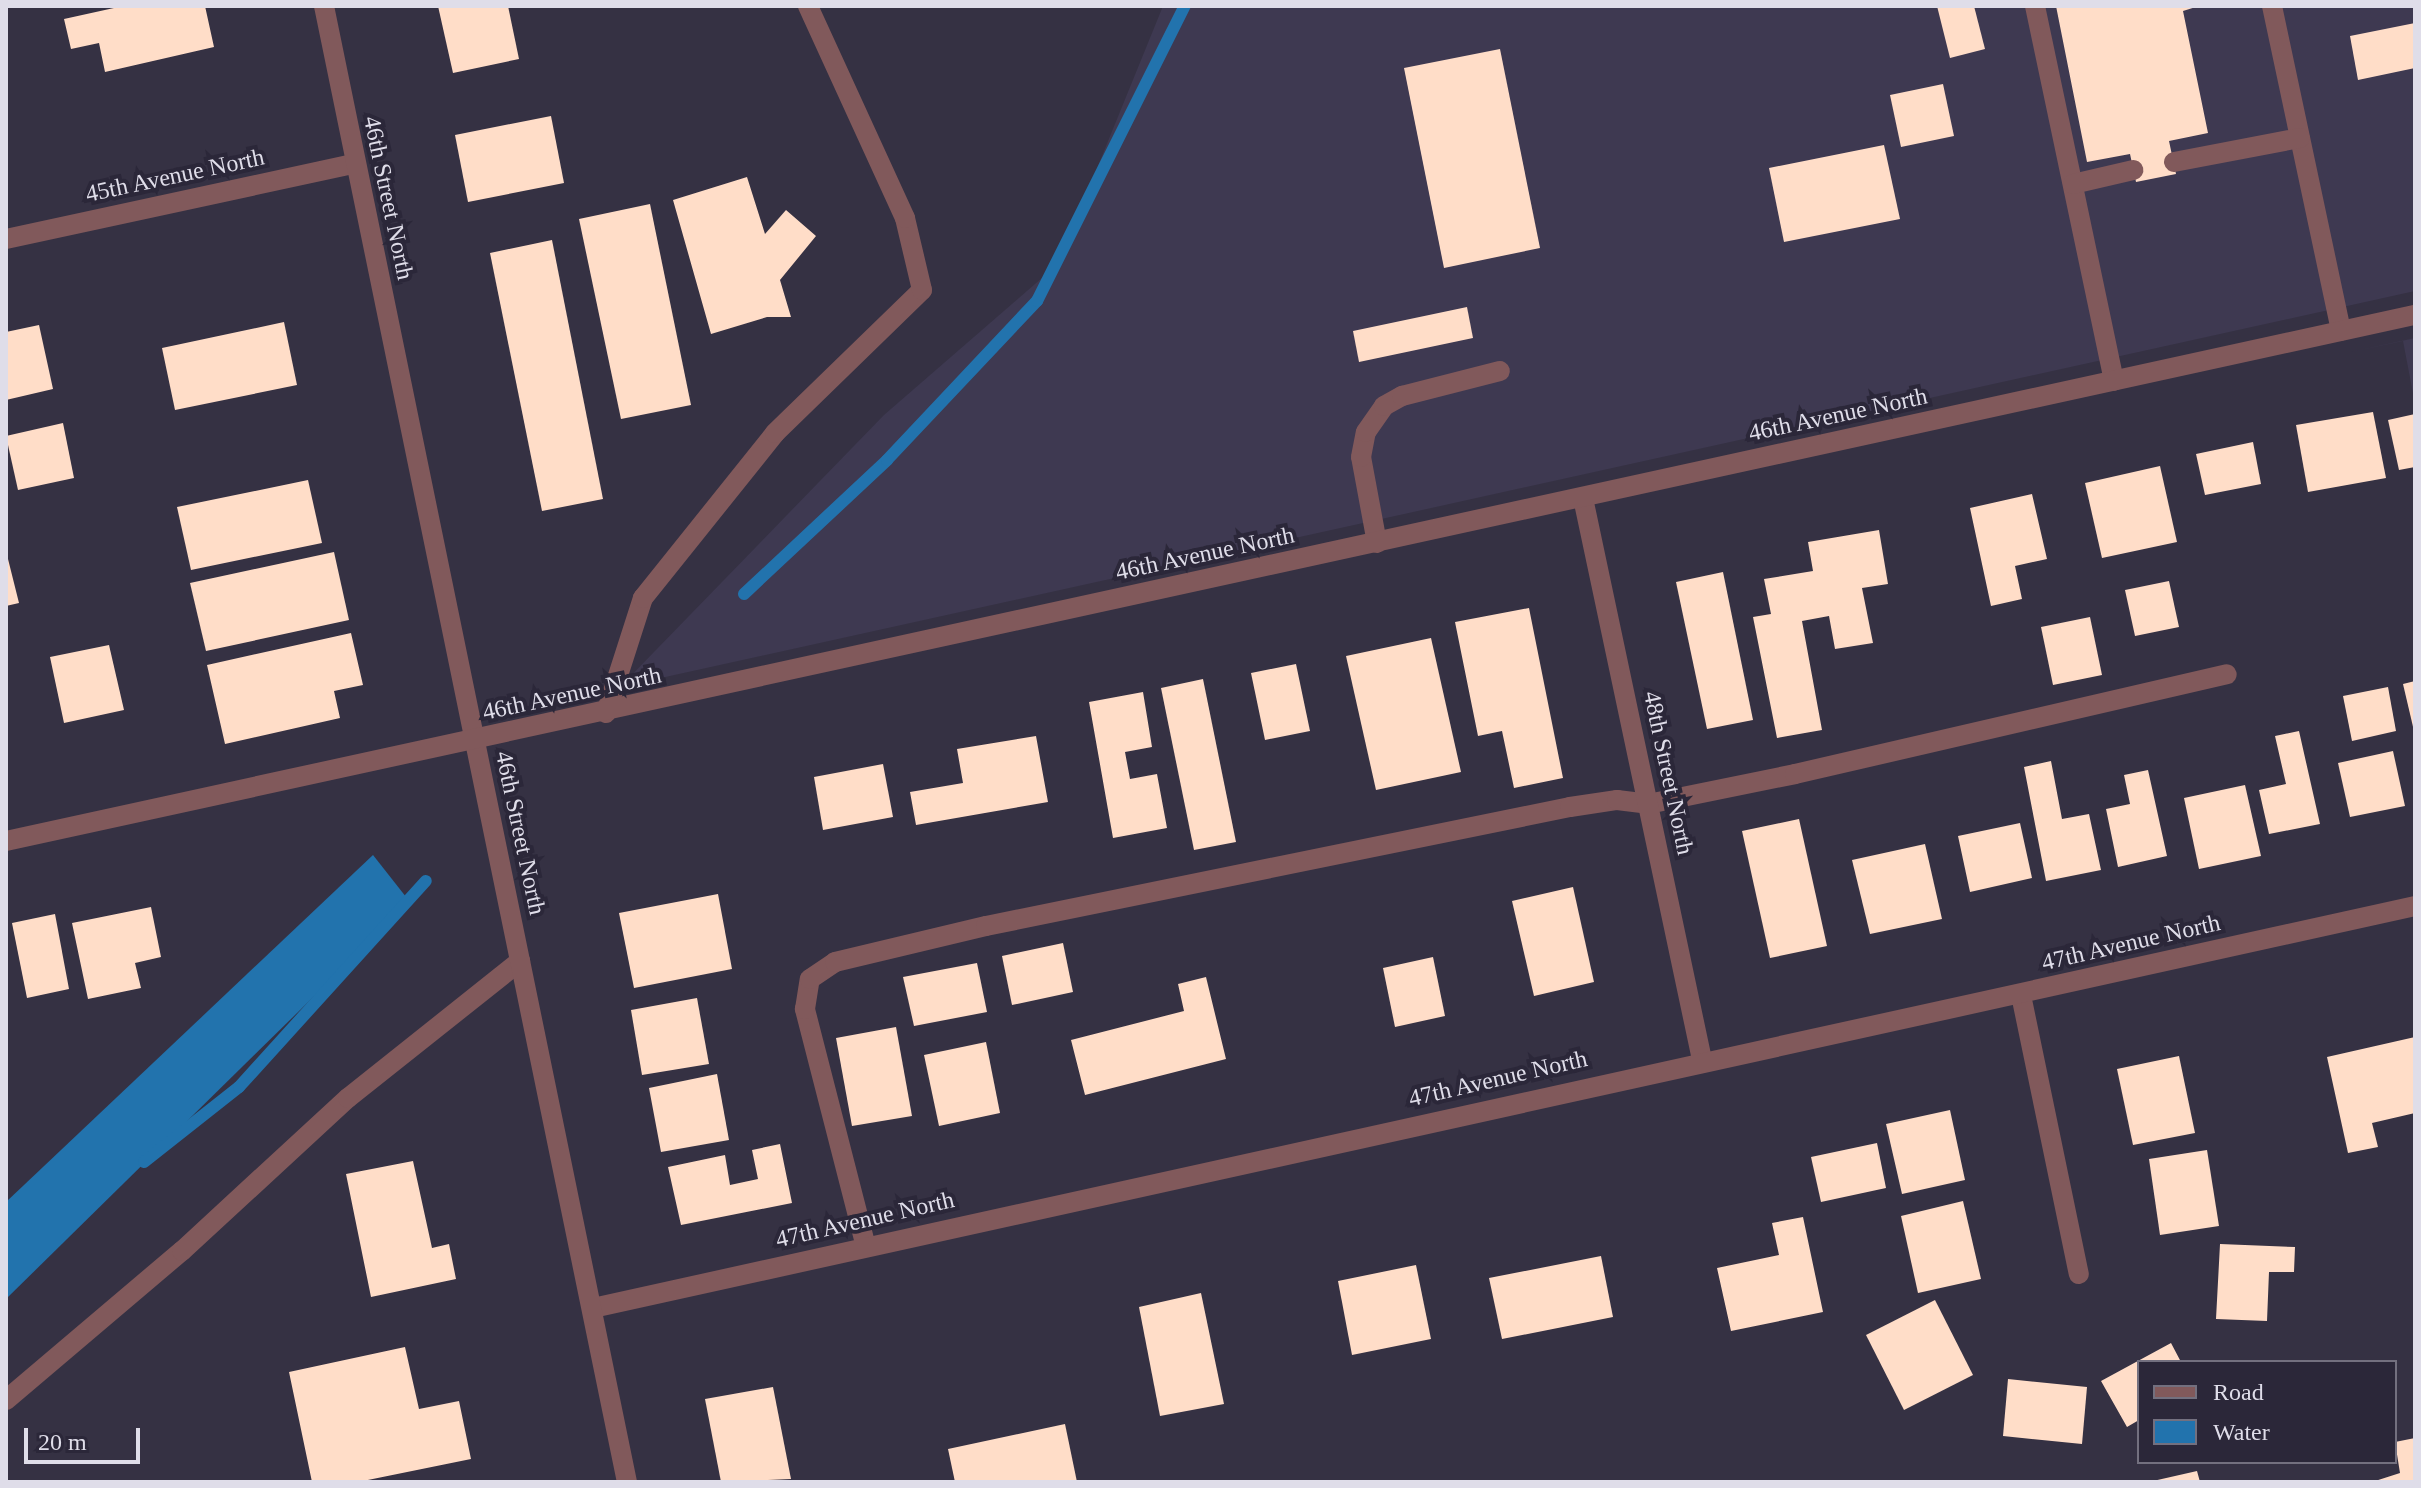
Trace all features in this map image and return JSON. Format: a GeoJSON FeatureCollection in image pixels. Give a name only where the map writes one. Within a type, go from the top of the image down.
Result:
{"type":"FeatureCollection","features":[{"type":"Feature","properties":{"kind":"street","name":"46th Street North"},"geometry":{"type":"LineString","coordinates":[[324,6],[627,1482]]}},
{"type":"Feature","properties":{"kind":"street"},"geometry":{"type":"LineString","coordinates":[[606,713],[643,598],[775,433],[922,290],[905,218],[808,6]]}},
{"type":"Feature","properties":{"kind":"street"},"geometry":{"type":"LineString","coordinates":[[2035,6],[2114,381]]}},
{"type":"Feature","properties":{"kind":"street"},"geometry":{"type":"LineString","coordinates":[[2272,6],[2341,331]]}},
{"type":"Feature","properties":{"kind":"street"},"geometry":{"type":"LineString","coordinates":[[2174,162],[2300,138]]}},
{"type":"Feature","properties":{"kind":"street","name":"45th Avenue North"},"geometry":{"type":"LineString","coordinates":[[6,239],[354,164]]}},
{"type":"Feature","properties":{"kind":"street"},"geometry":{"type":"LineString","coordinates":[[2073,184],[2133,170]]}},
{"type":"Feature","properties":{"kind":"street","name":"46th Avenue North"},"geometry":{"type":"LineString","coordinates":[[6,841],[474,742],[2415,315]]}},
{"type":"Feature","properties":{"kind":"street"},"geometry":{"type":"LineString","coordinates":[[1377,543],[1361,457],[1366,432],[1384,406],[1402,396],[1500,371]]}},
{"type":"Feature","properties":{"kind":"street","name":"48th Street North"},"geometry":{"type":"LineString","coordinates":[[1583,498],[1702,1060]]}},
{"type":"Feature","properties":{"kind":"street"},"geometry":{"type":"LineString","coordinates":[[866,1247],[805,1009],[810,979],[835,962],[986,926],[1570,807],[1617,800],[1648,804],[2227,674]]}},
{"type":"Feature","properties":{"kind":"street","name":"47th Avenue North"},"geometry":{"type":"LineString","coordinates":[[593,1308],[1702,1060],[2021,995],[2415,906]]}},
{"type":"Feature","properties":{"kind":"street"},"geometry":{"type":"LineString","coordinates":[[6,1400],[182,1251],[348,1098],[520,961]]}},
{"type":"Feature","properties":{"kind":"street"},"geometry":{"type":"LineString","coordinates":[[2021,995],[2079,1274]]}},
{"type":"Feature","properties":{"kind":"shaded area"},"geometry":{"type":"Polygon","coordinates":[[[1163,6],[2415,6],[2415,291],[620,687],[884,415],[1058,264],[1163,6]]]}},
{"type":"Feature","properties":{"kind":"shaded area"},"geometry":{"type":"Polygon","coordinates":[[[2415,338],[2415,404],[2403,341],[2346,353],[2415,338]]]}},
{"type":"Feature","properties":{"kind":"water"},"geometry":{"type":"Polygon","coordinates":[[[373,855],[410,902],[6,1299],[6,1202],[373,855]]]}},
{"type":"Feature","properties":{"kind":"building"},"geometry":{"type":"Polygon","coordinates":[[[123,6],[205,6],[214,47],[105,72],[99,43],[71,49],[64,19],[123,6]]]}},
{"type":"Feature","properties":{"kind":"building"},"geometry":{"type":"Polygon","coordinates":[[[438,6],[508,6],[519,59],[453,73],[438,6]]]}},
{"type":"Feature","properties":{"kind":"building"},"geometry":{"type":"Polygon","coordinates":[[[1937,6],[1974,6],[1985,49],[1950,58],[1937,6]]]}},
{"type":"Feature","properties":{"kind":"building"},"geometry":{"type":"Polygon","coordinates":[[[2056,6],[2199,6],[2183,11],[2208,133],[2169,141],[2176,174],[2136,182],[2130,154],[2087,162],[2056,6]]]}},
{"type":"Feature","properties":{"kind":"building"},"geometry":{"type":"Polygon","coordinates":[[[2415,23],[2415,68],[2358,80],[2350,36],[2415,23]]]}},
{"type":"Feature","properties":{"kind":"building"},"geometry":{"type":"Polygon","coordinates":[[[1500,49],[1540,248],[1444,268],[1404,68],[1500,49]]]}},
{"type":"Feature","properties":{"kind":"building"},"geometry":{"type":"Polygon","coordinates":[[[1943,84],[1954,136],[1901,147],[1890,95],[1943,84]]]}},
{"type":"Feature","properties":{"kind":"building"},"geometry":{"type":"Polygon","coordinates":[[[551,116],[564,183],[468,202],[455,135],[551,116]]]}},
{"type":"Feature","properties":{"kind":"building"},"geometry":{"type":"Polygon","coordinates":[[[1884,145],[1900,219],[1784,242],[1769,168],[1884,145]]]}},
{"type":"Feature","properties":{"kind":"building"},"geometry":{"type":"Polygon","coordinates":[[[747,177],[765,234],[786,210],[816,236],[780,280],[791,317],[767,317],[711,334],[673,200],[747,177]]]}},
{"type":"Feature","properties":{"kind":"building"},"geometry":{"type":"Polygon","coordinates":[[[650,204],[691,405],[621,419],[579,219],[650,204]]]}},
{"type":"Feature","properties":{"kind":"building"},"geometry":{"type":"Polygon","coordinates":[[[552,240],[603,499],[542,511],[490,253],[552,240]]]}},
{"type":"Feature","properties":{"kind":"building"},"geometry":{"type":"Polygon","coordinates":[[[1467,307],[1473,338],[1359,362],[1353,331],[1467,307]]]}},
{"type":"Feature","properties":{"kind":"building"},"geometry":{"type":"Polygon","coordinates":[[[284,322],[297,385],[175,410],[162,348],[284,322]]]}},
{"type":"Feature","properties":{"kind":"building"},"geometry":{"type":"Polygon","coordinates":[[[39,325],[53,389],[6,400],[6,332],[39,325]]]}},
{"type":"Feature","properties":{"kind":"building"},"geometry":{"type":"Polygon","coordinates":[[[2373,412],[2386,478],[2308,492],[2296,425],[2373,412]]]}},
{"type":"Feature","properties":{"kind":"building"},"geometry":{"type":"Polygon","coordinates":[[[2415,414],[2415,467],[2399,470],[2388,420],[2415,414]]]}},
{"type":"Feature","properties":{"kind":"building"},"geometry":{"type":"Polygon","coordinates":[[[63,423],[74,478],[18,490],[6,436],[63,423]]]}},
{"type":"Feature","properties":{"kind":"building"},"geometry":{"type":"Polygon","coordinates":[[[2253,442],[2261,484],[2205,495],[2196,454],[2253,442]]]}},
{"type":"Feature","properties":{"kind":"building"},"geometry":{"type":"Polygon","coordinates":[[[2160,466],[2177,542],[2102,558],[2085,483],[2160,466]]]}},
{"type":"Feature","properties":{"kind":"building"},"geometry":{"type":"Polygon","coordinates":[[[308,480],[322,543],[191,570],[177,507],[308,480]]]}},
{"type":"Feature","properties":{"kind":"building"},"geometry":{"type":"Polygon","coordinates":[[[2032,494],[2047,559],[2015,566],[2022,599],[1991,606],[1970,508],[2032,494]]]}},
{"type":"Feature","properties":{"kind":"building"},"geometry":{"type":"Polygon","coordinates":[[[1879,530],[1888,584],[1862,588],[1873,643],[1835,649],[1829,616],[1802,621],[1822,730],[1777,738],[1753,617],[1771,614],[1764,579],[1813,571],[1808,542],[1879,530]]]}},
{"type":"Feature","properties":{"kind":"building"},"geometry":{"type":"Polygon","coordinates":[[[6,551],[19,603],[6,606],[6,551]]]}},
{"type":"Feature","properties":{"kind":"building"},"geometry":{"type":"Polygon","coordinates":[[[334,552],[349,620],[206,651],[190,583],[334,552]]]}},
{"type":"Feature","properties":{"kind":"building"},"geometry":{"type":"Polygon","coordinates":[[[1723,572],[1753,720],[1707,729],[1676,582],[1723,572]]]}},
{"type":"Feature","properties":{"kind":"building"},"geometry":{"type":"Polygon","coordinates":[[[2169,581],[2179,627],[2135,636],[2125,590],[2169,581]]]}},
{"type":"Feature","properties":{"kind":"building"},"geometry":{"type":"Polygon","coordinates":[[[1529,608],[1563,778],[1514,788],[1502,731],[1478,736],[1455,622],[1529,608]]]}},
{"type":"Feature","properties":{"kind":"building"},"geometry":{"type":"Polygon","coordinates":[[[2090,617],[2102,675],[2053,685],[2041,627],[2090,617]]]}},
{"type":"Feature","properties":{"kind":"building"},"geometry":{"type":"Polygon","coordinates":[[[351,633],[363,685],[334,691],[340,718],[225,744],[207,665],[351,633]]]}},
{"type":"Feature","properties":{"kind":"building"},"geometry":{"type":"Polygon","coordinates":[[[1431,638],[1461,772],[1376,790],[1346,656],[1431,638]]]}},
{"type":"Feature","properties":{"kind":"building"},"geometry":{"type":"Polygon","coordinates":[[[109,645],[124,710],[64,723],[50,657],[109,645]]]}},
{"type":"Feature","properties":{"kind":"building"},"geometry":{"type":"Polygon","coordinates":[[[1296,664],[1310,731],[1265,740],[1251,673],[1296,664]]]}},
{"type":"Feature","properties":{"kind":"building"},"geometry":{"type":"Polygon","coordinates":[[[1203,679],[1236,842],[1194,850],[1161,688],[1203,679]]]}},
{"type":"Feature","properties":{"kind":"building"},"geometry":{"type":"Polygon","coordinates":[[[2415,681],[2415,731],[2414,731],[2403,684],[2415,681]]]}},
{"type":"Feature","properties":{"kind":"building"},"geometry":{"type":"Polygon","coordinates":[[[2388,687],[2396,731],[2352,741],[2343,696],[2388,687]]]}},
{"type":"Feature","properties":{"kind":"building"},"geometry":{"type":"Polygon","coordinates":[[[1143,692],[1152,747],[1125,752],[1130,779],[1157,774],[1167,828],[1113,838],[1089,702],[1143,692]]]}},
{"type":"Feature","properties":{"kind":"building"},"geometry":{"type":"Polygon","coordinates":[[[2299,731],[2320,824],[2269,834],[2259,790],[2286,784],[2275,736],[2299,731]]]}},
{"type":"Feature","properties":{"kind":"building"},"geometry":{"type":"Polygon","coordinates":[[[1036,736],[1048,802],[916,825],[910,792],[963,783],[957,749],[1036,736]]]}},
{"type":"Feature","properties":{"kind":"building"},"geometry":{"type":"Polygon","coordinates":[[[2393,751],[2405,806],[2350,817],[2338,763],[2393,751]]]}},
{"type":"Feature","properties":{"kind":"building"},"geometry":{"type":"Polygon","coordinates":[[[2051,761],[2062,819],[2089,814],[2101,870],[2046,881],[2024,767],[2051,761]]]}},
{"type":"Feature","properties":{"kind":"building"},"geometry":{"type":"Polygon","coordinates":[[[883,764],[893,817],[823,830],[814,777],[883,764]]]}},
{"type":"Feature","properties":{"kind":"building"},"geometry":{"type":"Polygon","coordinates":[[[2148,770],[2167,856],[2118,867],[2106,809],[2130,804],[2124,775],[2148,770]]]}},
{"type":"Feature","properties":{"kind":"building"},"geometry":{"type":"Polygon","coordinates":[[[2245,785],[2261,856],[2199,869],[2184,798],[2245,785]]]}},
{"type":"Feature","properties":{"kind":"building"},"geometry":{"type":"Polygon","coordinates":[[[1799,819],[1827,946],[1770,958],[1742,831],[1799,819]]]}},
{"type":"Feature","properties":{"kind":"building"},"geometry":{"type":"Polygon","coordinates":[[[2020,823],[2032,878],[1970,892],[1958,836],[2020,823]]]}},
{"type":"Feature","properties":{"kind":"building"},"geometry":{"type":"Polygon","coordinates":[[[1925,844],[1942,919],[1870,934],[1852,860],[1925,844]]]}},
{"type":"Feature","properties":{"kind":"building"},"geometry":{"type":"Polygon","coordinates":[[[1573,887],[1594,982],[1534,996],[1512,901],[1573,887]]]}},
{"type":"Feature","properties":{"kind":"building"},"geometry":{"type":"Polygon","coordinates":[[[718,894],[732,969],[634,988],[619,913],[718,894]]]}},
{"type":"Feature","properties":{"kind":"building"},"geometry":{"type":"Polygon","coordinates":[[[151,907],[161,957],[135,963],[141,988],[88,999],[72,923],[151,907]]]}},
{"type":"Feature","properties":{"kind":"building"},"geometry":{"type":"Polygon","coordinates":[[[55,914],[69,989],[27,998],[12,923],[55,914]]]}},
{"type":"Feature","properties":{"kind":"building"},"geometry":{"type":"Polygon","coordinates":[[[1063,943],[1073,992],[1012,1005],[1002,956],[1063,943]]]}},
{"type":"Feature","properties":{"kind":"building"},"geometry":{"type":"Polygon","coordinates":[[[1433,957],[1445,1016],[1395,1027],[1383,968],[1433,957]]]}},
{"type":"Feature","properties":{"kind":"building"},"geometry":{"type":"Polygon","coordinates":[[[977,963],[987,1012],[914,1026],[903,977],[977,963]]]}},
{"type":"Feature","properties":{"kind":"building"},"geometry":{"type":"Polygon","coordinates":[[[1206,977],[1226,1059],[1085,1095],[1071,1040],[1184,1011],[1178,984],[1206,977]]]}},
{"type":"Feature","properties":{"kind":"building"},"geometry":{"type":"Polygon","coordinates":[[[697,998],[709,1064],[642,1075],[631,1010],[697,998]]]}},
{"type":"Feature","properties":{"kind":"building"},"geometry":{"type":"Polygon","coordinates":[[[896,1027],[912,1116],[852,1126],[836,1038],[896,1027]]]}},
{"type":"Feature","properties":{"kind":"building"},"geometry":{"type":"Polygon","coordinates":[[[2415,1037],[2415,1113],[2372,1123],[2378,1147],[2348,1153],[2327,1057],[2415,1037]]]}},
{"type":"Feature","properties":{"kind":"building"},"geometry":{"type":"Polygon","coordinates":[[[986,1042],[1000,1113],[939,1126],[924,1055],[986,1042]]]}},
{"type":"Feature","properties":{"kind":"building"},"geometry":{"type":"Polygon","coordinates":[[[2179,1056],[2195,1133],[2133,1145],[2117,1069],[2179,1056]]]}},
{"type":"Feature","properties":{"kind":"building"},"geometry":{"type":"Polygon","coordinates":[[[717,1074],[729,1140],[661,1152],[649,1088],[717,1074]]]}},
{"type":"Feature","properties":{"kind":"building"},"geometry":{"type":"Polygon","coordinates":[[[1950,1110],[1965,1180],[1902,1194],[1886,1124],[1950,1110]]]}},
{"type":"Feature","properties":{"kind":"building"},"geometry":{"type":"Polygon","coordinates":[[[1877,1143],[1886,1188],[1821,1202],[1811,1157],[1877,1143]]]}},
{"type":"Feature","properties":{"kind":"building"},"geometry":{"type":"Polygon","coordinates":[[[780,1144],[792,1203],[681,1225],[668,1167],[725,1155],[730,1185],[758,1179],[752,1150],[780,1144]]]}},
{"type":"Feature","properties":{"kind":"building"},"geometry":{"type":"Polygon","coordinates":[[[2207,1150],[2219,1226],[2160,1235],[2149,1159],[2207,1150]]]}},
{"type":"Feature","properties":{"kind":"building"},"geometry":{"type":"Polygon","coordinates":[[[413,1161],[432,1248],[449,1244],[456,1279],[371,1297],[346,1174],[413,1161]]]}},
{"type":"Feature","properties":{"kind":"building"},"geometry":{"type":"Polygon","coordinates":[[[1963,1201],[1981,1279],[1918,1293],[1901,1216],[1963,1201]]]}},
{"type":"Feature","properties":{"kind":"building"},"geometry":{"type":"Polygon","coordinates":[[[1803,1217],[1823,1312],[1731,1331],[1717,1268],[1779,1255],[1772,1223],[1803,1217]]]}},
{"type":"Feature","properties":{"kind":"building"},"geometry":{"type":"Polygon","coordinates":[[[2220,1244],[2295,1247],[2294,1272],[2269,1272],[2267,1321],[2216,1319],[2220,1244]]]}},
{"type":"Feature","properties":{"kind":"building"},"geometry":{"type":"Polygon","coordinates":[[[1601,1256],[1613,1317],[1502,1339],[1489,1278],[1601,1256]]]}},
{"type":"Feature","properties":{"kind":"building"},"geometry":{"type":"Polygon","coordinates":[[[1416,1265],[1431,1339],[1352,1355],[1338,1281],[1416,1265]]]}},
{"type":"Feature","properties":{"kind":"building"},"geometry":{"type":"Polygon","coordinates":[[[1201,1293],[1224,1404],[1160,1416],[1139,1307],[1201,1293]]]}},
{"type":"Feature","properties":{"kind":"building"},"geometry":{"type":"Polygon","coordinates":[[[1935,1300],[1973,1375],[1904,1410],[1866,1335],[1935,1300]]]}},
{"type":"Feature","properties":{"kind":"building"},"geometry":{"type":"Polygon","coordinates":[[[2171,1343],[2180,1360],[2140,1360],[2171,1343]]]}},
{"type":"Feature","properties":{"kind":"building"},"geometry":{"type":"Polygon","coordinates":[[[405,1347],[419,1409],[459,1401],[471,1459],[358,1482],[312,1482],[289,1372],[405,1347]]]}},
{"type":"Feature","properties":{"kind":"building"},"geometry":{"type":"Polygon","coordinates":[[[2137,1361],[2137,1421],[2127,1427],[2101,1381],[2137,1361]]]}},
{"type":"Feature","properties":{"kind":"building"},"geometry":{"type":"Polygon","coordinates":[[[2008,1379],[2087,1387],[2082,1444],[2003,1436],[2008,1379]]]}},
{"type":"Feature","properties":{"kind":"building"},"geometry":{"type":"Polygon","coordinates":[[[773,1387],[791,1479],[721,1482],[705,1399],[773,1387]]]}},
{"type":"Feature","properties":{"kind":"building"},"geometry":{"type":"Polygon","coordinates":[[[1065,1424],[1077,1482],[955,1482],[948,1449],[1065,1424]]]}},
{"type":"Feature","properties":{"kind":"building"},"geometry":{"type":"Polygon","coordinates":[[[2415,1438],[2415,1482],[2372,1482],[2400,1473],[2397,1442],[2415,1438]]]}},
{"type":"Feature","properties":{"kind":"building"},"geometry":{"type":"Polygon","coordinates":[[[2197,1471],[2200,1482],[2153,1481],[2197,1471]]]}},
{"type":"Feature","properties":{"kind":"waterway"},"geometry":{"type":"LineString","coordinates":[[744,594],[887,460],[1037,301],[1185,6]]}},
{"type":"Feature","properties":{"kind":"waterway"},"geometry":{"type":"LineString","coordinates":[[144,1162],[239,1087],[426,881]]}}]}
